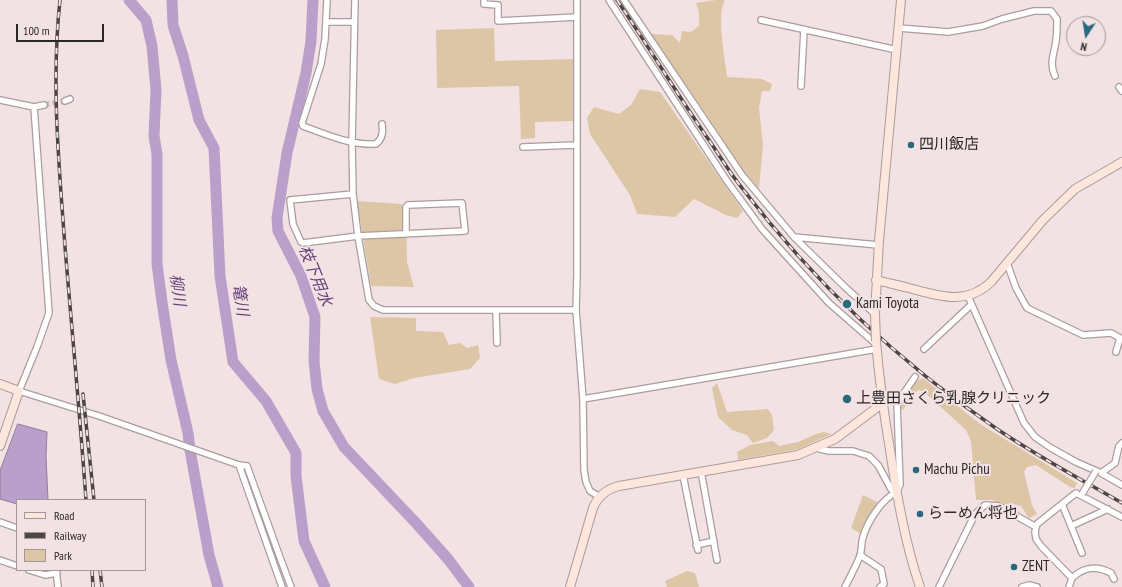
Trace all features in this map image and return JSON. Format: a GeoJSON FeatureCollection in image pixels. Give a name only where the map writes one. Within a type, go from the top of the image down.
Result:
{"type":"FeatureCollection","features":[{"type":"Feature","properties":{"kind":"street"},"geometry":{"type":"LineString","coordinates":[[327,0],[325,39],[321,64],[302,123],[303,126],[352,143],[376,144],[381,139],[382,124]]}},
{"type":"Feature","properties":{"kind":"street"},"geometry":{"type":"LineString","coordinates":[[354,0],[352,143],[353,194],[368,300],[378,309],[383,310],[576,310]]}},
{"type":"Feature","properties":{"kind":"street"},"geometry":{"type":"LineString","coordinates":[[484,0],[484,4],[498,5],[498,21],[577,17]]}},
{"type":"Feature","properties":{"kind":"street"},"geometry":{"type":"LineString","coordinates":[[577,0],[576,310],[583,399],[584,470],[586,482],[590,491],[600,497]]}},
{"type":"Feature","properties":{"kind":"street"},"geometry":{"type":"LineString","coordinates":[[609,0],[727,181],[756,216],[762,229],[829,303],[877,345]]}},
{"type":"Feature","properties":{"kind":"street"},"geometry":{"type":"LineString","coordinates":[[624,0],[742,175],[766,208],[846,288],[875,314]]}},
{"type":"Feature","properties":{"kind":"street"},"geometry":{"type":"LineString","coordinates":[[901,0],[878,245],[875,314],[882,403],[896,493],[911,558],[920,587]]}},
{"type":"Feature","properties":{"kind":"street"},"geometry":{"type":"LineString","coordinates":[[899,28],[948,32],[983,26],[1002,19],[1034,11],[1051,11],[1057,19],[1056,40],[1052,60],[1052,70],[1055,76]]}},
{"type":"Feature","properties":{"kind":"street"},"geometry":{"type":"LineString","coordinates":[[761,20],[897,50]]}},
{"type":"Feature","properties":{"kind":"street"},"geometry":{"type":"LineString","coordinates":[[326,22],[354,22]]}},
{"type":"Feature","properties":{"kind":"street"},"geometry":{"type":"LineString","coordinates":[[801,86],[804,30]]}},
{"type":"Feature","properties":{"kind":"street"},"geometry":{"type":"LineString","coordinates":[[0,100],[34,107],[44,105]]}},
{"type":"Feature","properties":{"kind":"street"},"geometry":{"type":"LineString","coordinates":[[0,446],[49,313],[34,107]]}},
{"type":"Feature","properties":{"kind":"street"},"geometry":{"type":"LineString","coordinates":[[523,148],[577,145]]}},
{"type":"Feature","properties":{"kind":"street"},"geometry":{"type":"LineString","coordinates":[[876,280],[938,296],[954,298],[968,296],[985,287],[1043,220],[1075,189],[1122,162]]}},
{"type":"Feature","properties":{"kind":"street"},"geometry":{"type":"LineString","coordinates":[[353,194],[290,200],[293,224],[301,242],[303,243],[358,236],[464,232],[462,202],[408,205],[406,207],[406,234]]}},
{"type":"Feature","properties":{"kind":"street"},"geometry":{"type":"LineString","coordinates":[[794,237],[878,245]]}},
{"type":"Feature","properties":{"kind":"street"},"geometry":{"type":"LineString","coordinates":[[1007,263],[1016,288],[1027,308],[1084,335],[1111,333],[1120,338],[1116,352]]}},
{"type":"Feature","properties":{"kind":"street"},"geometry":{"type":"LineString","coordinates":[[968,296],[1024,423],[1035,437],[1076,462],[1099,472],[1122,485]]}},
{"type":"Feature","properties":{"kind":"street"},"geometry":{"type":"LineString","coordinates":[[924,349],[971,305]]}},
{"type":"Feature","properties":{"kind":"street"},"geometry":{"type":"LineString","coordinates":[[496,310],[497,343]]}},
{"type":"Feature","properties":{"kind":"street"},"geometry":{"type":"LineString","coordinates":[[583,399],[877,345]]}},
{"type":"Feature","properties":{"kind":"street"},"geometry":{"type":"LineString","coordinates":[[845,587],[860,555],[864,534],[878,508],[891,495],[896,493],[900,485],[897,403],[915,377]]}},
{"type":"Feature","properties":{"kind":"street"},"geometry":{"type":"LineString","coordinates":[[0,384],[239,465],[247,466],[292,587]]}},
{"type":"Feature","properties":{"kind":"street"},"geometry":{"type":"LineString","coordinates":[[570,587],[593,508],[600,497],[609,490],[619,486],[798,455],[816,448],[841,435],[882,403]]}},
{"type":"Feature","properties":{"kind":"street"},"geometry":{"type":"LineString","coordinates":[[1082,494],[1099,472],[1115,463],[1119,446],[1122,443]]}},
{"type":"Feature","properties":{"kind":"street"},"geometry":{"type":"LineString","coordinates":[[816,448],[829,451],[853,451],[869,456],[878,465],[891,489],[896,493]]}},
{"type":"Feature","properties":{"kind":"street"},"geometry":{"type":"LineString","coordinates":[[239,465],[282,587]]}},
{"type":"Feature","properties":{"kind":"street"},"geometry":{"type":"LineString","coordinates":[[701,471],[717,560]]}},
{"type":"Feature","properties":{"kind":"street"},"geometry":{"type":"LineString","coordinates":[[683,475],[697,547],[714,542]]}},
{"type":"Feature","properties":{"kind":"street"},"geometry":{"type":"LineString","coordinates":[[1072,578],[1041,546],[1035,536],[1036,527],[1076,492],[1122,517]]}},
{"type":"Feature","properties":{"kind":"street"},"geometry":{"type":"LineString","coordinates":[[1062,504],[1082,553]]}},
{"type":"Feature","properties":{"kind":"street"},"geometry":{"type":"LineString","coordinates":[[939,587],[975,514],[985,505],[999,506],[1036,527]]}},
{"type":"Feature","properties":{"kind":"street"},"geometry":{"type":"LineString","coordinates":[[1071,526],[1108,509]]}},
{"type":"Feature","properties":{"kind":"street"},"geometry":{"type":"LineString","coordinates":[[0,522],[16,528]]}},
{"type":"Feature","properties":{"kind":"street"},"geometry":{"type":"LineString","coordinates":[[860,555],[880,568],[883,573],[883,586]]}},
{"type":"Feature","properties":{"kind":"street"},"geometry":{"type":"LineString","coordinates":[[0,560],[16,566]]}},
{"type":"Feature","properties":{"kind":"street"},"geometry":{"type":"LineString","coordinates":[[1069,587],[1072,578],[1079,572],[1088,568],[1098,568],[1111,573],[1114,579]]}},
{"type":"Feature","properties":{"kind":"street"},"geometry":{"type":"LineString","coordinates":[[32,571],[45,576],[57,572],[58,587]]}},
{"type":"Feature","properties":{"kind":"street"},"geometry":{"type":"LineString","coordinates":[[1022,587],[1029,585],[1037,587]]}},
{"type":"Feature","properties":{"kind":"green space"},"geometry":{"type":"Polygon","coordinates":[[[725,0],[722,7],[721,26],[727,77],[762,79],[772,84],[770,91],[762,91],[759,108],[763,145],[759,189],[743,170],[650,34],[672,35],[680,43],[682,31],[691,32],[699,26],[699,12],[696,3],[725,0]]]}},
{"type":"Feature","properties":{"kind":"green space"},"geometry":{"type":"Polygon","coordinates":[[[494,28],[495,61],[573,59],[575,121],[535,122],[535,138],[521,139],[519,86],[437,88],[436,30],[494,28]]]}},
{"type":"Feature","properties":{"kind":"green space"},"geometry":{"type":"Polygon","coordinates":[[[640,89],[660,92],[743,211],[737,218],[726,215],[694,199],[675,217],[637,214],[630,195],[590,134],[587,118],[594,107],[619,114],[631,105],[640,89]]]}},
{"type":"Feature","properties":{"kind":"green space"},"geometry":{"type":"Polygon","coordinates":[[[357,201],[401,204],[406,213],[407,262],[414,287],[371,286],[357,201]]]}},
{"type":"Feature","properties":{"kind":"green space"},"geometry":{"type":"Polygon","coordinates":[[[370,317],[416,318],[416,331],[443,332],[449,345],[460,343],[467,348],[478,345],[480,358],[470,369],[414,378],[395,384],[379,379],[370,317]]]}},
{"type":"Feature","properties":{"kind":"green space"},"geometry":{"type":"Polygon","coordinates":[[[923,378],[980,424],[1077,483],[1075,488],[1070,487],[1036,465],[1027,467],[1024,472],[1032,505],[1037,514],[1029,518],[1021,506],[1013,504],[1007,507],[992,500],[976,500],[971,441],[966,430],[923,391],[918,390],[903,410],[899,407],[908,390],[923,378]]]}},
{"type":"Feature","properties":{"kind":"green space"},"geometry":{"type":"Polygon","coordinates":[[[717,383],[727,412],[768,409],[772,415],[774,430],[767,438],[753,443],[747,435],[732,430],[718,417],[712,388],[717,383]]]}},
{"type":"Feature","properties":{"kind":"green space"},"geometry":{"type":"Polygon","coordinates":[[[824,432],[832,434],[799,449],[738,460],[737,452],[750,445],[773,441],[779,446],[798,442],[824,432]]]}},
{"type":"Feature","properties":{"kind":"green space"},"geometry":{"type":"Polygon","coordinates":[[[863,495],[879,503],[861,534],[851,528],[863,495]]]}},
{"type":"Feature","properties":{"kind":"green space"},"geometry":{"type":"Polygon","coordinates":[[[687,571],[695,573],[699,587],[667,587],[665,581],[687,571]]]}},
{"type":"Feature","properties":{"kind":"shaded area"},"geometry":{"type":"Polygon","coordinates":[[[18,424],[47,432],[46,456],[48,499],[16,499],[16,504],[0,499],[0,471],[18,424]]]}},
{"type":"Feature","properties":{"kind":"waterway","name":"柳川"},"geometry":{"type":"LineString","coordinates":[[129,0],[146,20],[152,46],[156,90],[154,136],[157,154],[157,264],[171,360],[188,433],[209,555],[218,587]]}},
{"type":"Feature","properties":{"kind":"waterway","name":"篭川"},"geometry":{"type":"LineString","coordinates":[[172,0],[173,25],[183,56],[199,120],[214,148],[220,276],[233,362],[266,401],[296,453],[296,476],[304,541],[325,587]]}},
{"type":"Feature","properties":{"kind":"waterway","name":"枝下用水"},"geometry":{"type":"LineString","coordinates":[[313,0],[311,41],[306,73],[287,153],[277,218],[278,231],[301,276],[315,317],[314,361],[317,389],[323,411],[344,447],[416,523],[448,559],[469,587]]}},
{"type":"Feature","properties":{"kind":"tunnel"},"geometry":{"type":"LineString","coordinates":[[44,105],[65,101]]}},
{"type":"Feature","properties":{"kind":"tunnel"},"geometry":{"type":"LineString","coordinates":[[759,214],[765,209]]}},
{"type":"Feature","properties":{"kind":"railway"},"geometry":{"type":"LineString","coordinates":[[60,0],[56,62],[58,155],[86,499]]}},
{"type":"Feature","properties":{"kind":"railway"},"geometry":{"type":"LineString","coordinates":[[617,0],[734,177],[769,222],[828,288],[892,348],[961,404],[1028,449],[1122,503]]}},
{"type":"Feature","properties":{"kind":"railway"},"geometry":{"type":"LineString","coordinates":[[83,394],[94,499]]}},
{"type":"Feature","properties":{"kind":"railway"},"geometry":{"type":"LineString","coordinates":[[92,571],[93,587]]}},
{"type":"Feature","properties":{"kind":"railway"},"geometry":{"type":"LineString","coordinates":[[100,571],[102,587]]}},
{"type":"Feature","properties":{"kind":"place","name":"四川飯店"},"geometry":{"type":"Point","coordinates":[911,145]}},
{"type":"Feature","properties":{"kind":"place","name":"Kami Toyota"},"geometry":{"type":"Point","coordinates":[847,304]}},
{"type":"Feature","properties":{"kind":"place","name":"上豊田さくら乳腺クリニック"},"geometry":{"type":"Point","coordinates":[847,399]}},
{"type":"Feature","properties":{"kind":"place","name":"Machu Pichu"},"geometry":{"type":"Point","coordinates":[916,470]}},
{"type":"Feature","properties":{"kind":"place","name":"らーめん将也"},"geometry":{"type":"Point","coordinates":[920,514]}},
{"type":"Feature","properties":{"kind":"place","name":"ZENT"},"geometry":{"type":"Point","coordinates":[1014,567]}}]}
